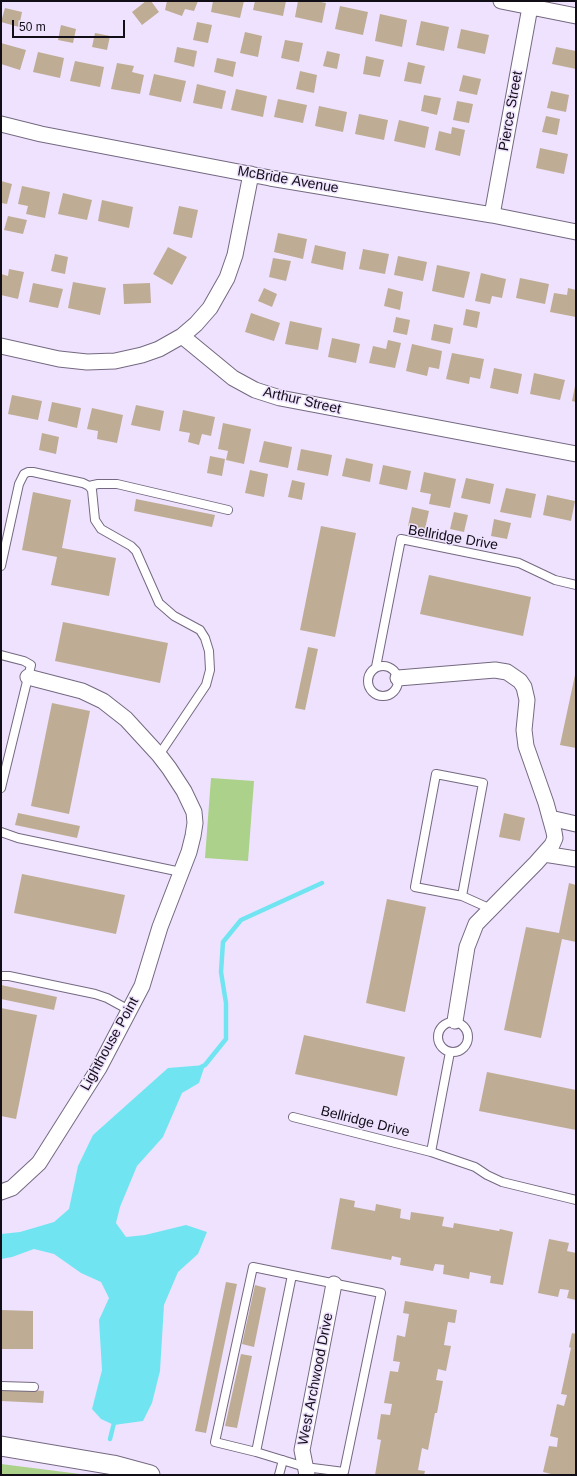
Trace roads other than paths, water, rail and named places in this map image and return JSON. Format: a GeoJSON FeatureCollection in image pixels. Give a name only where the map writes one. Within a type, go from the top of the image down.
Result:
{"type":"FeatureCollection","features":[{"type":"Feature","properties":{"kind":"street"},"geometry":{"type":"LineString","coordinates":[[501,1],[576,16]]}},
{"type":"Feature","properties":{"kind":"street","name":"Pierce Street"},"geometry":{"type":"LineString","coordinates":[[492,215],[530,7]]}},
{"type":"Feature","properties":{"kind":"street","name":"McBride Avenue"},"geometry":{"type":"LineString","coordinates":[[1,124],[41,134],[251,174],[492,215],[576,232]]}},
{"type":"Feature","properties":{"kind":"street"},"geometry":{"type":"LineString","coordinates":[[1,346],[59,359],[87,362],[115,361],[142,355],[159,349],[182,336],[196,324],[210,308],[227,278],[235,255],[251,174]]}},
{"type":"Feature","properties":{"kind":"street","name":"Arthur Street"},"geometry":{"type":"LineString","coordinates":[[182,336],[233,378],[255,390],[280,398],[576,454]]}},
{"type":"Feature","properties":{"kind":"street"},"geometry":{"type":"LineString","coordinates":[[398,678],[495,670],[507,672],[520,681],[524,687],[527,700],[524,730],[526,746],[555,838],[552,845],[544,854],[476,924],[467,947],[455,1021]]}},
{"type":"Feature","properties":{"kind":"street","name":"Lighthouse Point"},"geometry":{"type":"LineString","coordinates":[[1,1192],[12,1188],[39,1163],[98,1068],[142,986],[160,927],[193,836],[195,823],[194,812],[184,791],[159,755],[126,719],[103,701],[82,691],[28,677]]}},
{"type":"Feature","properties":{"kind":"street"},"geometry":{"type":"LineString","coordinates":[[552,825],[576,824]]}},
{"type":"Feature","properties":{"kind":"street"},"geometry":{"type":"LineString","coordinates":[[544,854],[576,859]]}},
{"type":"Feature","properties":{"kind":"street","name":"West Archwood Drive"},"geometry":{"type":"LineString","coordinates":[[306,1471],[302,1450],[334,1284]]}},
{"type":"Feature","properties":{"kind":"street"},"geometry":{"type":"LineString","coordinates":[[1,1446],[113,1465],[150,1475]]}},
{"type":"Feature","properties":{"kind":"lane"},"geometry":{"type":"LineString","coordinates":[[1,566],[19,484],[24,474],[33,472],[83,483],[89,486],[92,490],[95,520],[101,529],[131,546],[136,551],[159,603],[174,616],[200,630],[205,638],[209,651],[210,670],[206,685],[159,755]]}},
{"type":"Feature","properties":{"kind":"lane"},"geometry":{"type":"LineString","coordinates":[[89,486],[98,484],[117,484],[228,510]]}},
{"type":"Feature","properties":{"kind":"lane","name":"Bellridge Drive"},"geometry":{"type":"LineString","coordinates":[[376,667],[401,539],[520,563],[555,580],[576,585]]}},
{"type":"Feature","properties":{"kind":"lane"},"geometry":{"type":"LineString","coordinates":[[1,655],[24,661],[31,665],[1,788]]}},
{"type":"Feature","properties":{"kind":"lane"},"geometry":{"type":"LineString","coordinates":[[386,666],[394,670],[398,678],[398,686],[394,693],[380,697],[373,693],[368,687],[367,679],[370,672],[376,667],[386,666]]}},
{"type":"Feature","properties":{"kind":"lane"},"geometry":{"type":"LineString","coordinates":[[462,896],[483,783],[436,774],[415,887],[462,896],[492,908]]}},
{"type":"Feature","properties":{"kind":"lane"},"geometry":{"type":"LineString","coordinates":[[1,832],[18,838],[181,872]]}},
{"type":"Feature","properties":{"kind":"lane"},"geometry":{"type":"LineString","coordinates":[[1,976],[10,976],[95,994],[107,998],[129,1010]]}},
{"type":"Feature","properties":{"kind":"lane"},"geometry":{"type":"LineString","coordinates":[[455,1021],[465,1028],[468,1033],[468,1039],[466,1045],[462,1049],[456,1052],[450,1052],[444,1050],[440,1046],[437,1035],[443,1024],[455,1021]]}},
{"type":"Feature","properties":{"kind":"lane"},"geometry":{"type":"LineString","coordinates":[[431,1152],[450,1052]]}},
{"type":"Feature","properties":{"kind":"lane","name":"Bellridge Drive"},"geometry":{"type":"LineString","coordinates":[[293,1117],[431,1152],[475,1167],[502,1182],[576,1200]]}},
{"type":"Feature","properties":{"kind":"lane"},"geometry":{"type":"LineString","coordinates":[[253,1267],[334,1284],[381,1293],[344,1472],[306,1471],[283,1460],[215,1442],[253,1267]]}},
{"type":"Feature","properties":{"kind":"lane"},"geometry":{"type":"LineString","coordinates":[[256,1452],[292,1275]]}},
{"type":"Feature","properties":{"kind":"lane"},"geometry":{"type":"LineString","coordinates":[[1,1386],[34,1387]]}},
{"type":"Feature","properties":{"kind":"lane"},"geometry":{"type":"LineString","coordinates":[[279,1475],[283,1460]]}},
{"type":"Feature","properties":{"kind":"water"},"geometry":{"type":"Polygon","coordinates":[[[205,1065],[199,1083],[182,1093],[163,1137],[137,1166],[120,1207],[116,1223],[126,1237],[145,1235],[186,1225],[207,1232],[198,1254],[178,1272],[164,1305],[160,1371],[152,1403],[143,1421],[114,1425],[101,1419],[92,1409],[102,1370],[99,1320],[109,1298],[101,1282],[81,1273],[54,1254],[34,1249],[12,1257],[1,1259],[1,1234],[20,1232],[54,1222],[69,1209],[78,1166],[93,1135],[168,1068],[205,1065]]]}},
{"type":"Feature","properties":{"kind":"waterway"},"geometry":{"type":"LineString","coordinates":[[201,1067],[205,1065],[226,1039],[226,1003],[221,972],[223,942],[241,920],[322,883]]}},
{"type":"Feature","properties":{"kind":"waterway"},"geometry":{"type":"LineString","coordinates":[[110,1439],[115,1419]]}}]}
